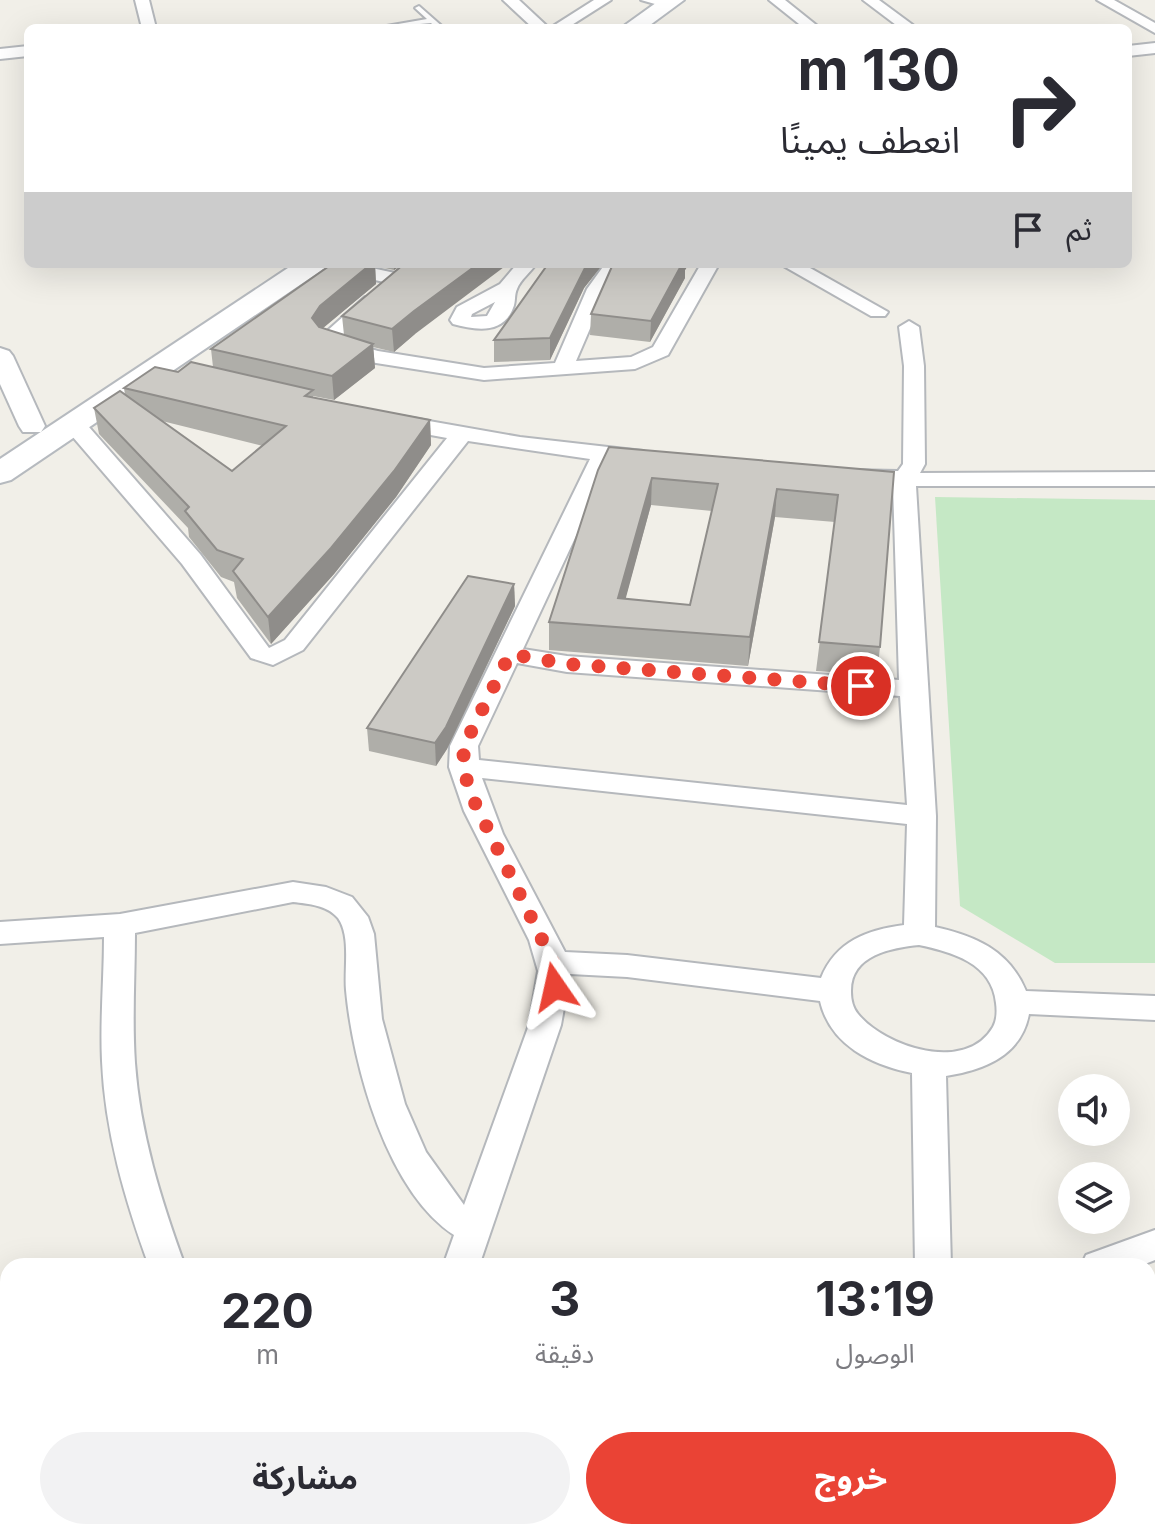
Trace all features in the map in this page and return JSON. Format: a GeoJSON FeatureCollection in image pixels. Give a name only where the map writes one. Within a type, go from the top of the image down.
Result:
{"type":"FeatureCollection","features":[{"type":"Feature","properties":{"kind":"main road"},"geometry":{"type":"LineString","coordinates":[[664,24],[699,0]]}},
{"type":"Feature","properties":{"kind":"main road"},"geometry":{"type":"LineString","coordinates":[[637,24],[663,1]]}},
{"type":"Feature","properties":{"kind":"main road"},"geometry":{"type":"LineString","coordinates":[[0,447],[271,268]]}},
{"type":"Feature","properties":{"kind":"main road"},"geometry":{"type":"LineString","coordinates":[[0,473],[112,399],[171,372],[307,268]]}},
{"type":"Feature","properties":{"kind":"street"},"geometry":{"type":"LineString","coordinates":[[142,0],[148,24]]}},
{"type":"Feature","properties":{"kind":"street"},"geometry":{"type":"LineString","coordinates":[[510,0],[537,24]]}},
{"type":"Feature","properties":{"kind":"street"},"geometry":{"type":"LineString","coordinates":[[564,0],[580,14]]}},
{"type":"Feature","properties":{"kind":"street"},"geometry":{"type":"LineString","coordinates":[[564,24],[604,0]]}},
{"type":"Feature","properties":{"kind":"street"},"geometry":{"type":"LineString","coordinates":[[776,0],[808,24]]}},
{"type":"Feature","properties":{"kind":"street"},"geometry":{"type":"LineString","coordinates":[[870,0],[904,24]]}},
{"type":"Feature","properties":{"kind":"street"},"geometry":{"type":"LineString","coordinates":[[1104,0],[1155,29]]}},
{"type":"Feature","properties":{"kind":"street"},"geometry":{"type":"LineString","coordinates":[[1132,51],[1155,48]]}},
{"type":"Feature","properties":{"kind":"street"},"geometry":{"type":"LineString","coordinates":[[0,54],[24,51]]}},
{"type":"Feature","properties":{"kind":"street"},"geometry":{"type":"LineString","coordinates":[[345,268],[398,279]]}},
{"type":"Feature","properties":{"kind":"street"},"geometry":{"type":"LineString","coordinates":[[413,268],[331,335],[327,340],[329,344],[376,357],[484,374],[635,363],[650,359],[661,351],[708,268]]}},
{"type":"Feature","properties":{"kind":"street"},"geometry":{"type":"LineString","coordinates":[[507,288],[524,268]]}},
{"type":"Feature","properties":{"kind":"street"},"geometry":{"type":"LineString","coordinates":[[563,368],[597,289],[612,268]]}},
{"type":"Feature","properties":{"kind":"street"},"geometry":{"type":"LineString","coordinates":[[796,268],[878,312]]}},
{"type":"Feature","properties":{"kind":"street"},"geometry":{"type":"LineString","coordinates":[[909,327],[914,366],[914,464],[904,479],[922,816],[919,934]]}},
{"type":"Feature","properties":{"kind":"street"},"geometry":{"type":"LineString","coordinates":[[1,361],[32,426]]}},
{"type":"Feature","properties":{"kind":"street"},"geometry":{"type":"LineString","coordinates":[[372,418],[603,455],[665,460]]}},
{"type":"Feature","properties":{"kind":"street"},"geometry":{"type":"LineString","coordinates":[[74,424],[191,559],[260,653],[273,657],[294,645],[462,434]]}},
{"type":"Feature","properties":{"kind":"street"},"geometry":{"type":"LineString","coordinates":[[463,1258],[545,1025],[555,987],[553,962],[471,795],[463,767],[464,746],[603,455]]}},
{"type":"Feature","properties":{"kind":"street"},"geometry":{"type":"LineString","coordinates":[[831,474],[904,479],[1155,479]]}},
{"type":"Feature","properties":{"kind":"street"},"geometry":{"type":"LineString","coordinates":[[510,654],[567,664],[913,689]]}},
{"type":"Feature","properties":{"kind":"street"},"geometry":{"type":"LineString","coordinates":[[463,767],[922,816]]}},
{"type":"Feature","properties":{"kind":"street"},"geometry":{"type":"LineString","coordinates":[[0,933],[120,925],[293,892],[316,894],[338,902],[353,916],[358,932],[363,992],[378,1070],[393,1121],[414,1163],[445,1209],[472,1229]]}},
{"type":"Feature","properties":{"kind":"street"},"geometry":{"type":"LineString","coordinates":[[120,925],[119,1078],[128,1134],[147,1214],[164,1258]]}},
{"type":"Feature","properties":{"kind":"street"},"geometry":{"type":"LineString","coordinates":[[919,934],[953,941],[984,956],[1005,977],[1015,1002],[1011,1027],[993,1047],[965,1060],[929,1063],[893,1056],[862,1039],[841,1016],[833,991],[840,967],[858,948],[886,937],[919,934]]}},
{"type":"Feature","properties":{"kind":"street"},"geometry":{"type":"LineString","coordinates":[[553,962],[627,966],[833,991]]}},
{"type":"Feature","properties":{"kind":"street"},"geometry":{"type":"LineString","coordinates":[[1015,1002],[1155,1008]]}},
{"type":"Feature","properties":{"kind":"street"},"geometry":{"type":"LineString","coordinates":[[929,1063],[933,1258]]}},
{"type":"Feature","properties":{"kind":"street"},"geometry":{"type":"LineString","coordinates":[[1120,1258],[1155,1245]]}},
{"type":"Feature","properties":{"kind":"lane"},"geometry":{"type":"LineString","coordinates":[[419,8],[435,24]]}},
{"type":"Feature","properties":{"kind":"lane"},"geometry":{"type":"LineString","coordinates":[[409,24],[432,21]]}},
{"type":"Feature","properties":{"kind":"green space"},"geometry":{"type":"Polygon","coordinates":[[[935,497],[1155,500],[1155,963],[1055,963],[960,906],[935,497]]]}},
{"type":"Feature","properties":{"kind":"building"},"geometry":{"type":"Polygon","coordinates":[[[326,268],[366,268],[320,306],[312,318],[319,327],[373,344],[332,376],[211,349],[326,268]]]}},
{"type":"Feature","properties":{"kind":"building"},"geometry":{"type":"Polygon","coordinates":[[[399,268],[473,268],[392,329],[342,316],[399,268]]]}},
{"type":"Feature","properties":{"kind":"building"},"geometry":{"type":"Polygon","coordinates":[[[545,268],[585,268],[550,338],[494,340],[545,268]]]}},
{"type":"Feature","properties":{"kind":"building"},"geometry":{"type":"Polygon","coordinates":[[[611,268],[680,268],[651,321],[591,314],[611,268]]]}},
{"type":"Feature","properties":{"kind":"building"},"geometry":{"type":"Polygon","coordinates":[[[191,362],[313,390],[305,396],[430,420],[394,471],[331,548],[268,617],[233,571],[243,559],[217,550],[185,511],[189,507],[94,408],[120,391],[232,471],[286,426],[124,388],[155,367],[178,372],[191,362]]]}},
{"type":"Feature","properties":{"kind":"building"},"geometry":{"type":"Polygon","coordinates":[[[609,447],[894,472],[880,647],[819,642],[838,495],[777,489],[750,637],[549,622],[598,470],[609,447]],[[652,478],[618,598],[690,605],[718,484],[652,478]]]}},
{"type":"Feature","properties":{"kind":"building"},"geometry":{"type":"Polygon","coordinates":[[[468,576],[514,584],[446,727],[435,743],[367,728],[468,576]]]}},
{"type":"Feature","properties":{"kind":"route"},"geometry":{"type":"LineString","coordinates":[[555,987],[553,962],[471,795],[463,767],[464,746],[510,654],[567,664],[861,686]]}}]}
